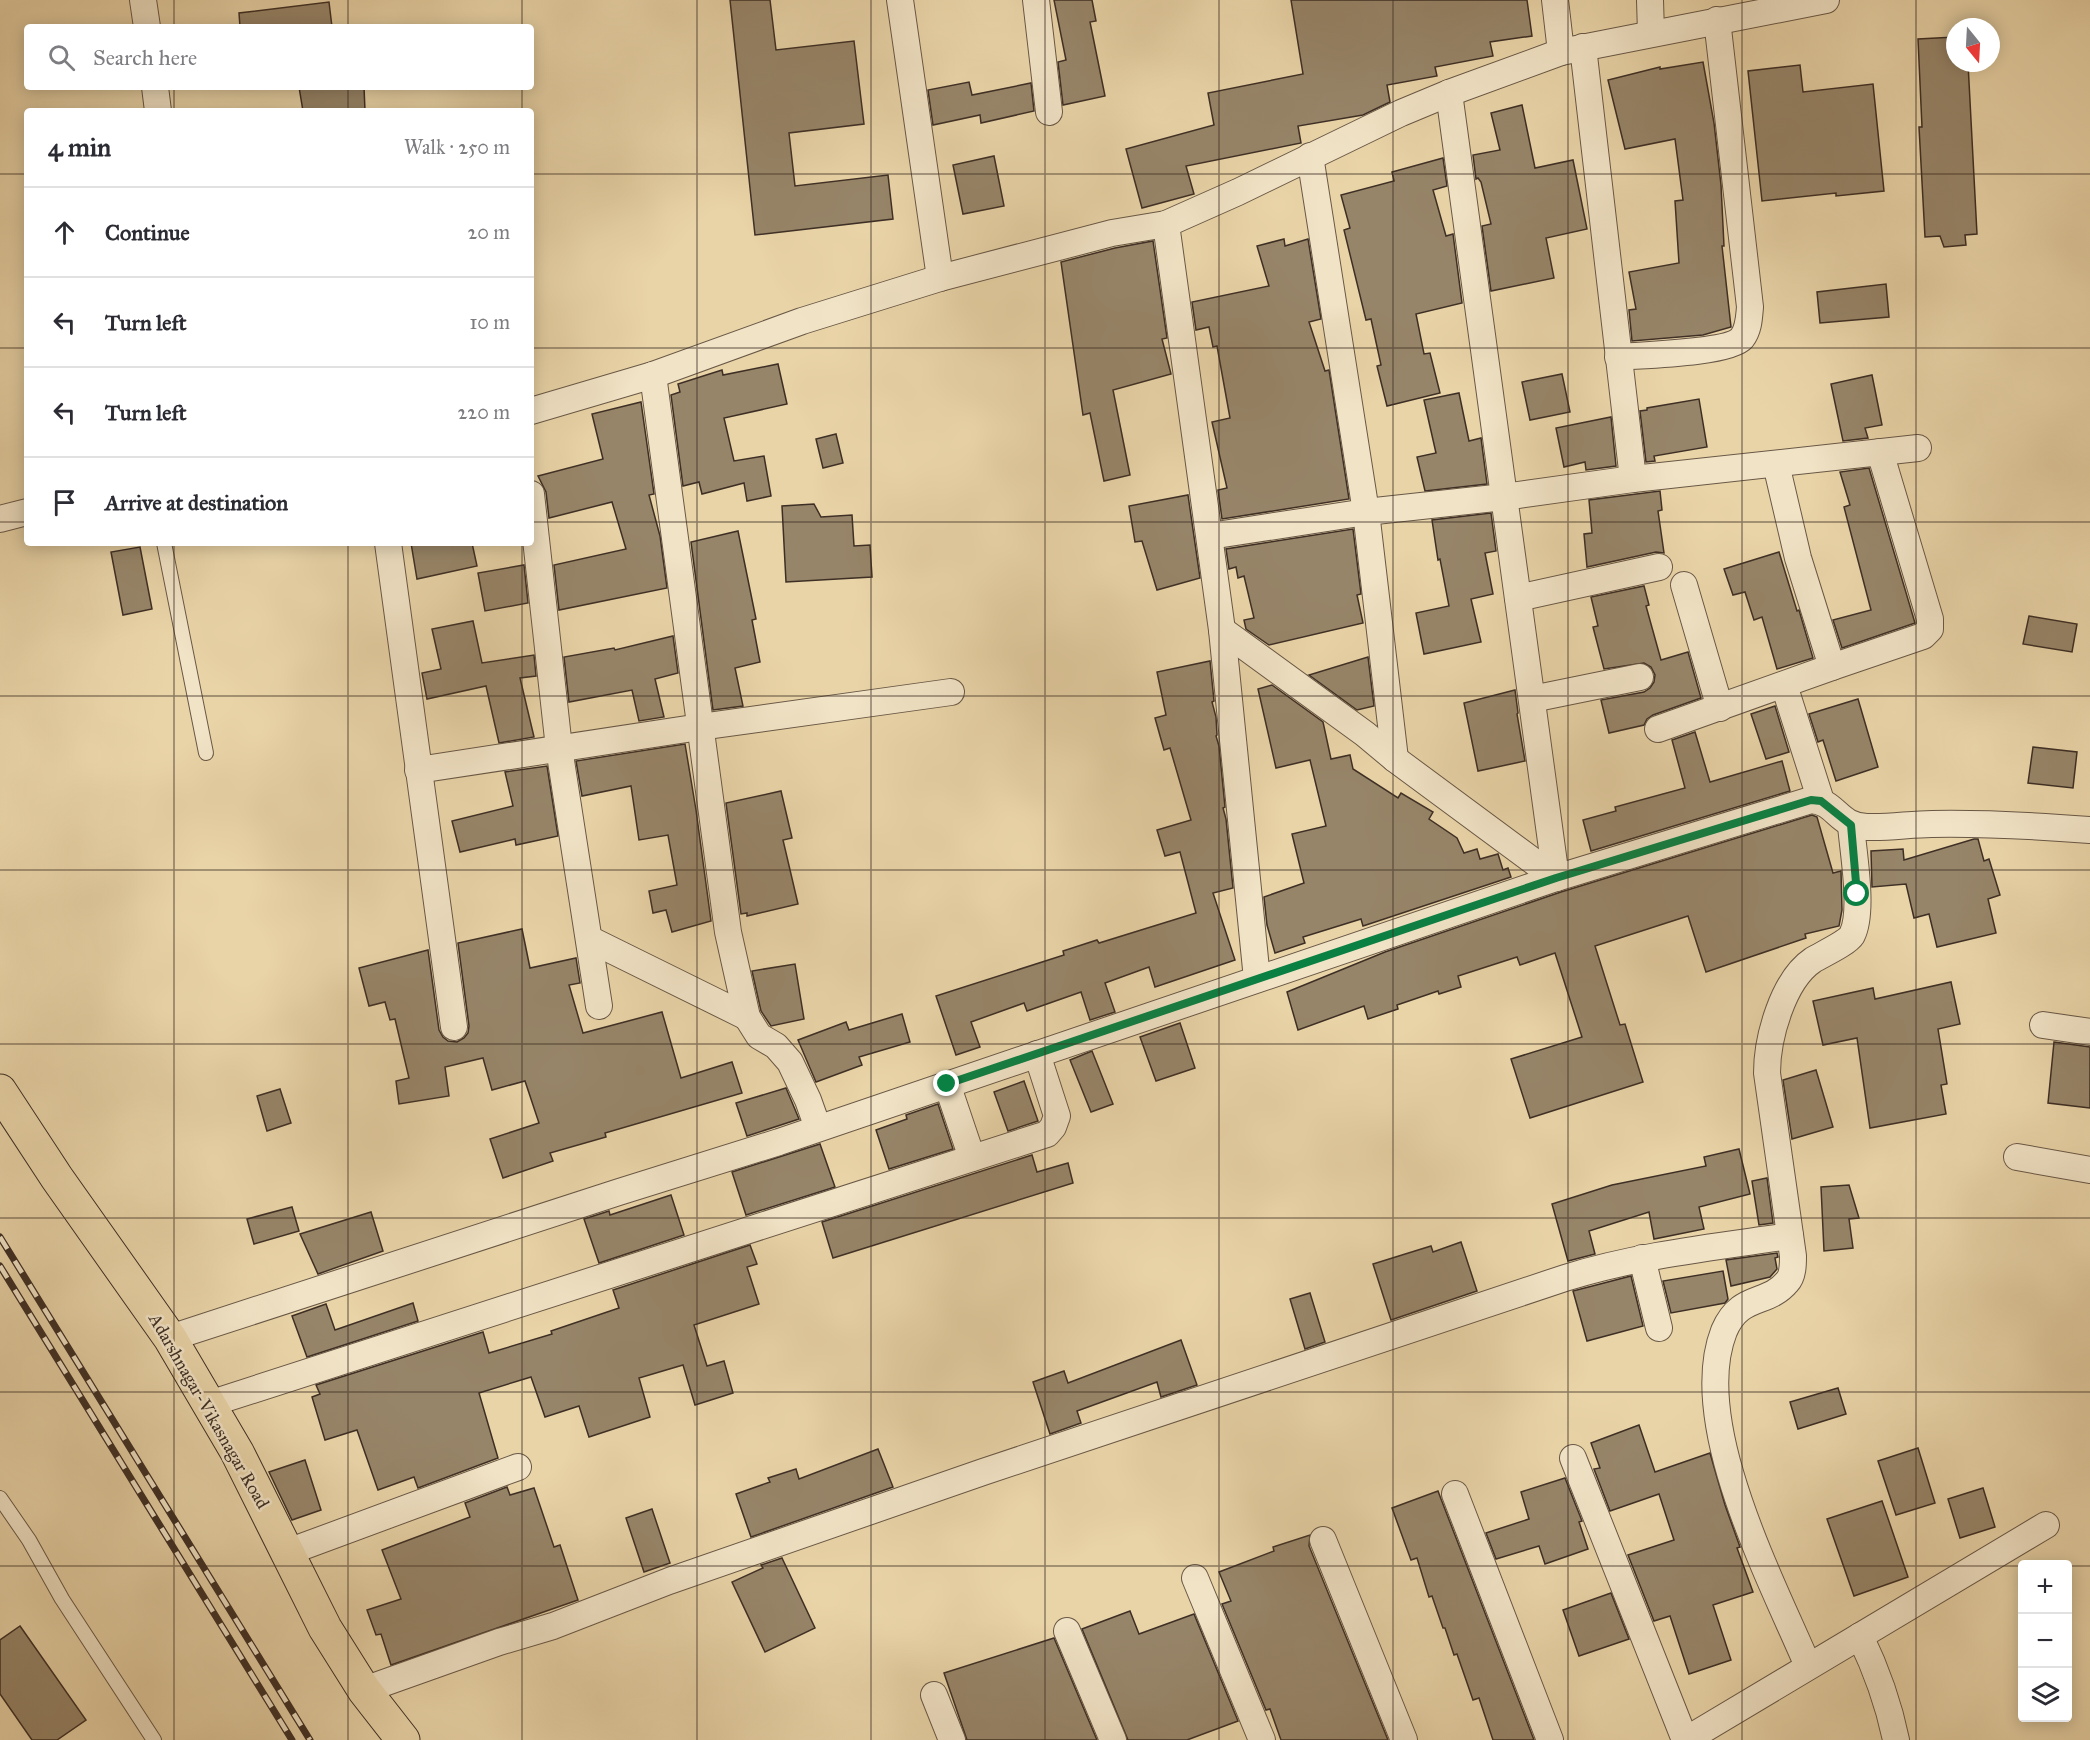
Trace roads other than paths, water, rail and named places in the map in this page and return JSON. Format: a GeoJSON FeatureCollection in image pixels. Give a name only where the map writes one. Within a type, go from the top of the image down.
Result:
{"type":"FeatureCollection","features":[{"type":"Feature","properties":{"kind":"main road","name":"Adarshnagar-Vikasnagar Road"},"geometry":{"type":"LineString","coordinates":[[0,1091],[57,1178],[170,1338],[237,1452],[325,1628],[364,1690],[403,1740]]}},
{"type":"Feature","properties":{"kind":"street"},"geometry":{"type":"LineString","coordinates":[[143,0],[147,24]]}},
{"type":"Feature","properties":{"kind":"street"},"geometry":{"type":"LineString","coordinates":[[900,0],[939,278]]}},
{"type":"Feature","properties":{"kind":"street"},"geometry":{"type":"LineString","coordinates":[[1036,0],[1049,112]]}},
{"type":"Feature","properties":{"kind":"street"},"geometry":{"type":"LineString","coordinates":[[1556,0],[1572,50],[1618,357],[1633,479]]}},
{"type":"Feature","properties":{"kind":"street"},"geometry":{"type":"LineString","coordinates":[[1650,0],[1651,33]]}},
{"type":"Feature","properties":{"kind":"street"},"geometry":{"type":"LineString","coordinates":[[534,410],[653,375],[802,321],[939,278],[1112,233],[1166,224],[1449,93],[1572,50],[1717,20],[1770,6],[1826,0]]}},
{"type":"Feature","properties":{"kind":"street"},"geometry":{"type":"LineString","coordinates":[[1618,357],[1724,347],[1741,339],[1749,323],[1750,307],[1717,20]]}},
{"type":"Feature","properties":{"kind":"street"},"geometry":{"type":"LineString","coordinates":[[155,90],[158,108]]}},
{"type":"Feature","properties":{"kind":"street"},"geometry":{"type":"LineString","coordinates":[[1449,93],[1556,878]]}},
{"type":"Feature","properties":{"kind":"street"},"geometry":{"type":"LineString","coordinates":[[1310,156],[1366,512],[1395,759]]}},
{"type":"Feature","properties":{"kind":"street"},"geometry":{"type":"LineString","coordinates":[[1166,224],[1222,630],[1257,979]]}},
{"type":"Feature","properties":{"kind":"street"},"geometry":{"type":"LineString","coordinates":[[653,375],[728,932],[747,1017],[759,1036],[776,1046],[790,1062],[818,1128]]}},
{"type":"Feature","properties":{"kind":"street"},"geometry":{"type":"LineString","coordinates":[[1210,536],[1366,512],[1504,497],[1633,479],[1918,448]]}},
{"type":"Feature","properties":{"kind":"street"},"geometry":{"type":"LineString","coordinates":[[1658,729],[1923,636],[1930,629],[1930,619],[1880,452]]}},
{"type":"Feature","properties":{"kind":"street"},"geometry":{"type":"LineString","coordinates":[[1776,464],[1798,558],[1832,667]]}},
{"type":"Feature","properties":{"kind":"street"},"geometry":{"type":"LineString","coordinates":[[0,519],[24,513]]}},
{"type":"Feature","properties":{"kind":"street"},"geometry":{"type":"LineString","coordinates":[[534,521],[559,748],[599,1006]]}},
{"type":"Feature","properties":{"kind":"street"},"geometry":{"type":"LineString","coordinates":[[388,546],[454,1027]]}},
{"type":"Feature","properties":{"kind":"street"},"geometry":{"type":"LineString","coordinates":[[1518,598],[1659,567]]}},
{"type":"Feature","properties":{"kind":"street"},"geometry":{"type":"LineString","coordinates":[[1684,585],[1720,708]]}},
{"type":"Feature","properties":{"kind":"street"},"geometry":{"type":"LineString","coordinates":[[1222,630],[1556,878]]}},
{"type":"Feature","properties":{"kind":"street"},"geometry":{"type":"LineString","coordinates":[[1532,699],[1640,677]]}},
{"type":"Feature","properties":{"kind":"street"},"geometry":{"type":"LineString","coordinates":[[1784,685],[1821,801]]}},
{"type":"Feature","properties":{"kind":"street"},"geometry":{"type":"LineString","coordinates":[[418,770],[951,692]]}},
{"type":"Feature","properties":{"kind":"street"},"geometry":{"type":"LineString","coordinates":[[170,1338],[818,1128],[1556,878],[1811,800],[1821,801],[1851,825],[1867,827],[2019,824],[2090,830]]}},
{"type":"Feature","properties":{"kind":"street"},"geometry":{"type":"LineString","coordinates":[[1809,1666],[1743,1516],[1728,1468],[1718,1415],[1716,1370],[1728,1323],[1738,1310],[1750,1301],[1771,1295],[1788,1282],[1792,1269],[1793,1256],[1767,1073],[1767,1056],[1785,997],[1796,976],[1810,962],[1851,937],[1856,922],[1857,894],[1851,825]]}},
{"type":"Feature","properties":{"kind":"street"},"geometry":{"type":"LineString","coordinates":[[589,939],[747,1017]]}},
{"type":"Feature","properties":{"kind":"street"},"geometry":{"type":"LineString","coordinates":[[2043,1025],[2090,1032]]}},
{"type":"Feature","properties":{"kind":"street"},"geometry":{"type":"LineString","coordinates":[[209,1404],[1047,1134],[1057,1116],[1037,1054]]}},
{"type":"Feature","properties":{"kind":"street"},"geometry":{"type":"LineString","coordinates":[[947,1084],[972,1158]]}},
{"type":"Feature","properties":{"kind":"street"},"geometry":{"type":"LineString","coordinates":[[2017,1157],[2090,1170]]}},
{"type":"Feature","properties":{"kind":"street"},"geometry":{"type":"LineString","coordinates":[[364,1690],[499,1642],[553,1626],[669,1581],[983,1472],[1565,1278],[1600,1267],[1642,1258],[1790,1236]]}},
{"type":"Feature","properties":{"kind":"street"},"geometry":{"type":"LineString","coordinates":[[1642,1258],[1659,1328]]}},
{"type":"Feature","properties":{"kind":"street"},"geometry":{"type":"LineString","coordinates":[[1573,1458],[1685,1740],[2046,1525]]}},
{"type":"Feature","properties":{"kind":"street"},"geometry":{"type":"LineString","coordinates":[[288,1552],[518,1467]]}},
{"type":"Feature","properties":{"kind":"street"},"geometry":{"type":"LineString","coordinates":[[1455,1494],[1550,1740]]}},
{"type":"Feature","properties":{"kind":"street"},"geometry":{"type":"LineString","coordinates":[[1323,1540],[1404,1740]]}},
{"type":"Feature","properties":{"kind":"street"},"geometry":{"type":"LineString","coordinates":[[1195,1578],[1262,1740]]}},
{"type":"Feature","properties":{"kind":"street"},"geometry":{"type":"LineString","coordinates":[[1067,1631],[1113,1740]]}},
{"type":"Feature","properties":{"kind":"street"},"geometry":{"type":"LineString","coordinates":[[1860,1636],[1876,1668],[1888,1701],[1896,1740]]}},
{"type":"Feature","properties":{"kind":"street"},"geometry":{"type":"LineString","coordinates":[[934,1695],[952,1740]]}},
{"type":"Feature","properties":{"kind":"lane"},"geometry":{"type":"LineString","coordinates":[[165,546],[206,753]]}},
{"type":"Feature","properties":{"kind":"lane"},"geometry":{"type":"LineString","coordinates":[[0,1498],[29,1540],[62,1599],[154,1740]]}},
{"type":"Feature","properties":{"kind":"railway"},"geometry":{"type":"LineString","coordinates":[[0,1237],[310,1740]]}},
{"type":"Feature","properties":{"kind":"railway"},"geometry":{"type":"LineString","coordinates":[[0,1266],[292,1740]]}}]}
